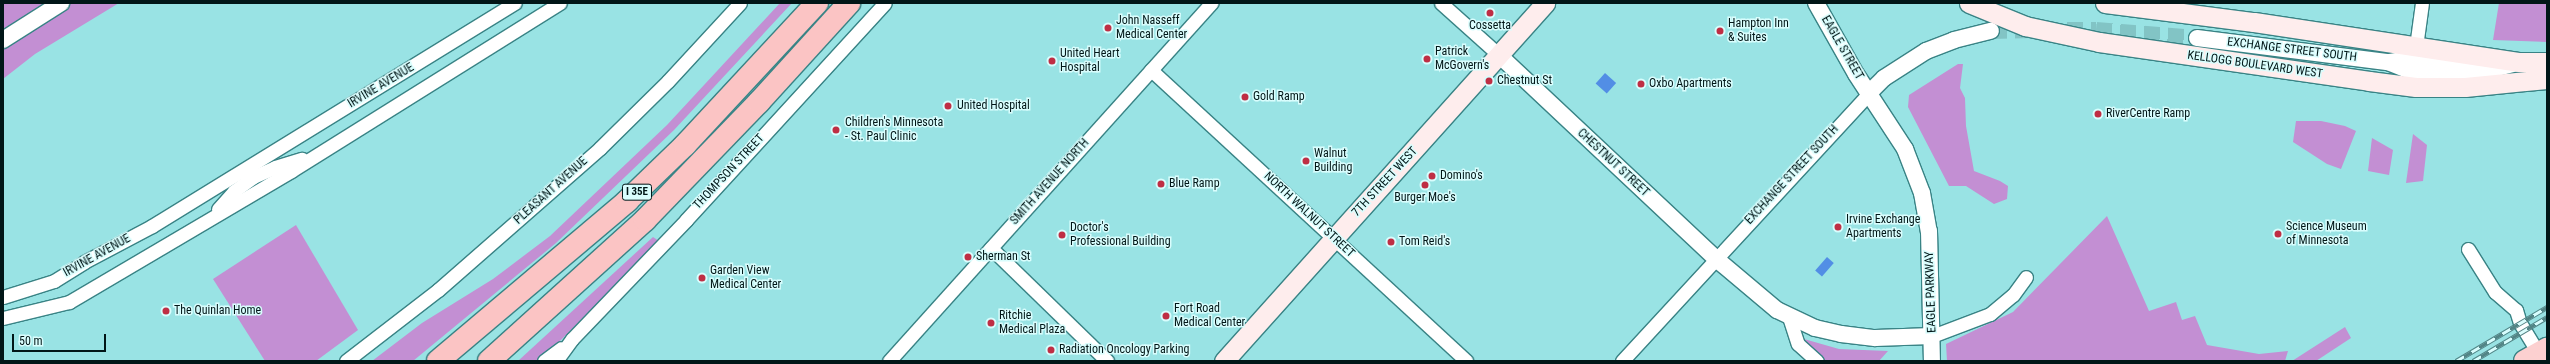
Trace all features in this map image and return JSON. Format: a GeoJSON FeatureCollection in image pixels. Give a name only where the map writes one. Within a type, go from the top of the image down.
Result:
{"type":"FeatureCollection","features":[{"type":"Feature","properties":{"kind":"highway","name":"I 35E"},"geometry":{"type":"LineString","coordinates":[[438,361],[627,201],[685,145],[817,3]]}},
{"type":"Feature","properties":{"kind":"highway","name":"I 35E"},"geometry":{"type":"LineString","coordinates":[[489,361],[645,220],[759,102],[849,3]]}},
{"type":"Feature","properties":{"kind":"main road","name":"7TH STREET WEST"},"geometry":{"type":"LineString","coordinates":[[1224,361],[1546,3]]}},
{"type":"Feature","properties":{"kind":"main road","name":"KELLOGG BOULEVARD WEST"},"geometry":{"type":"LineString","coordinates":[[1969,3],[2025,26],[2110,44],[2416,87],[2465,88],[2547,80]]}},
{"type":"Feature","properties":{"kind":"main road"},"geometry":{"type":"LineString","coordinates":[[2105,3],[2415,59],[2547,62]]}},
{"type":"Feature","properties":{"kind":"street"},"geometry":{"type":"LineString","coordinates":[[3,40],[61,3]]}},
{"type":"Feature","properties":{"kind":"street","name":"IRVINE AVENUE"},"geometry":{"type":"LineString","coordinates":[[3,297],[54,281],[84,262],[250,172],[515,3]]}},
{"type":"Feature","properties":{"kind":"street","name":"IRVINE AVENUE"},"geometry":{"type":"LineString","coordinates":[[3,318],[69,302],[310,157],[560,3]]}},
{"type":"Feature","properties":{"kind":"street","name":"PLEASANT AVENUE"},"geometry":{"type":"LineString","coordinates":[[346,361],[467,265],[600,148],[668,81],[740,3]]}},
{"type":"Feature","properties":{"kind":"street","name":"THOMPSON STREET"},"geometry":{"type":"LineString","coordinates":[[556,361],[572,339],[691,214],[885,3]]}},
{"type":"Feature","properties":{"kind":"street","name":"SMITH AVENUE NORTH"},"geometry":{"type":"LineString","coordinates":[[889,361],[1211,3]]}},
{"type":"Feature","properties":{"kind":"street","name":"CHESTNUT STREET"},"geometry":{"type":"LineString","coordinates":[[1441,3],[1499,55],[1715,258],[1764,302],[1789,317],[1814,328],[1857,336],[1932,336],[1990,314],[2014,296],[2026,277]]}},
{"type":"Feature","properties":{"kind":"street","name":"EAGLE STREET"},"geometry":{"type":"LineString","coordinates":[[1816,3],[1856,74],[1869,92]]}},
{"type":"Feature","properties":{"kind":"street"},"geometry":{"type":"LineString","coordinates":[[2415,59],[2422,3]]}},
{"type":"Feature","properties":{"kind":"street","name":"EXCHANGE STREET SOUTH"},"geometry":{"type":"LineString","coordinates":[[1622,361],[1715,258],[1869,92],[1884,78],[1926,51],[1954,40],[1991,31]]}},
{"type":"Feature","properties":{"kind":"street","name":"EXCHANGE STREET SOUTH"},"geometry":{"type":"LineString","coordinates":[[2196,38],[2388,62],[2415,59],[2516,83]]}},
{"type":"Feature","properties":{"kind":"street","name":"NORTH WALNUT STREET"},"geometry":{"type":"LineString","coordinates":[[1152,70],[1241,151],[1332,240],[1466,361]]}},
{"type":"Feature","properties":{"kind":"street","name":"EAGLE PARKWAY"},"geometry":{"type":"LineString","coordinates":[[1869,92],[1905,149],[1922,194],[1929,231],[1932,361]]}},
{"type":"Feature","properties":{"kind":"street","name":"IRVINE AVENUE"},"geometry":{"type":"LineString","coordinates":[[214,215],[250,172],[275,167],[310,157]]}},
{"type":"Feature","properties":{"kind":"street"},"geometry":{"type":"LineString","coordinates":[[990,248],[1107,361]]}},
{"type":"Feature","properties":{"kind":"street"},"geometry":{"type":"LineString","coordinates":[[2468,250],[2495,292],[2516,310],[2520,323],[2539,356]]}},
{"type":"Feature","properties":{"kind":"street"},"geometry":{"type":"LineString","coordinates":[[1789,317],[1798,344],[1817,361]]}},
{"type":"Feature","properties":{"kind":"street","name":"THOMPSON STREET"},"geometry":{"type":"LineString","coordinates":[[544,361],[572,339]]}},
{"type":"Feature","properties":{"kind":"shaded area"},"geometry":{"type":"Polygon","coordinates":[[[3,3],[119,3],[35,54],[3,79],[3,3]]]}},
{"type":"Feature","properties":{"kind":"shaded area"},"geometry":{"type":"Polygon","coordinates":[[[780,3],[792,3],[674,130],[556,243],[413,361],[372,361],[422,323],[493,279],[550,236],[667,125],[780,3]]]}},
{"type":"Feature","properties":{"kind":"shaded area"},"geometry":{"type":"Polygon","coordinates":[[[2499,3],[2547,3],[2547,42],[2493,40],[2499,3]]]}},
{"type":"Feature","properties":{"kind":"shaded area"},"geometry":{"type":"Polygon","coordinates":[[[1958,64],[1963,64],[1960,88],[1965,98],[1966,126],[1974,171],[2000,181],[2008,186],[2007,199],[1994,204],[1966,186],[1949,186],[1908,107],[1909,95],[1958,64]]]}},
{"type":"Feature","properties":{"kind":"shaded area"},"geometry":{"type":"Polygon","coordinates":[[[2296,121],[2321,121],[2345,126],[2356,131],[2341,169],[2327,164],[2293,142],[2296,121]]]}},
{"type":"Feature","properties":{"kind":"shaded area"},"geometry":{"type":"Polygon","coordinates":[[[2413,134],[2427,145],[2423,181],[2406,183],[2413,134]]]}},
{"type":"Feature","properties":{"kind":"shaded area"},"geometry":{"type":"Polygon","coordinates":[[[2372,138],[2393,150],[2389,175],[2368,171],[2372,138]]]}},
{"type":"Feature","properties":{"kind":"shaded area"},"geometry":{"type":"Polygon","coordinates":[[[2107,216],[2149,311],[2176,302],[2182,320],[2195,316],[2207,345],[2259,354],[2288,351],[2285,361],[1947,361],[1946,344],[2013,312],[2107,216]]]}},
{"type":"Feature","properties":{"kind":"shaded area"},"geometry":{"type":"Polygon","coordinates":[[[296,225],[358,330],[316,361],[265,361],[213,279],[296,225]]]}},
{"type":"Feature","properties":{"kind":"shaded area"},"geometry":{"type":"Polygon","coordinates":[[[653,237],[659,241],[555,346],[538,361],[518,361],[653,237]]]}},
{"type":"Feature","properties":{"kind":"shaded area"},"geometry":{"type":"Polygon","coordinates":[[[2345,327],[2351,338],[2316,361],[2292,361],[2345,327]]]}},
{"type":"Feature","properties":{"kind":"shaded area"},"geometry":{"type":"Polygon","coordinates":[[[1804,339],[1839,349],[1888,351],[1879,361],[1823,361],[1804,339]]]}},
{"type":"Feature","properties":{"kind":"water"},"geometry":{"type":"Polygon","coordinates":[[[1605,73],[1616,83],[1607,93],[1596,83],[1605,73]]]}},
{"type":"Feature","properties":{"kind":"water"},"geometry":{"type":"Polygon","coordinates":[[[1827,257],[1834,263],[1822,276],[1815,271],[1827,257]]]}},
{"type":"Feature","properties":{"kind":"tunnel"},"geometry":{"type":"LineString","coordinates":[[1991,31],[2033,30]]}},
{"type":"Feature","properties":{"kind":"tunnel"},"geometry":{"type":"LineString","coordinates":[[2067,30],[2096,30],[2197,38]]}},
{"type":"Feature","properties":{"kind":"railway"},"geometry":{"type":"LineString","coordinates":[[2456,361],[2547,307]]}},
{"type":"Feature","properties":{"kind":"railway"},"geometry":{"type":"LineString","coordinates":[[2473,361],[2547,317]]}},
{"type":"Feature","properties":{"kind":"place","name":"Cossetta"},"geometry":{"type":"Point","coordinates":[1490,13]}},
{"type":"Feature","properties":{"kind":"place","name":"John Nasseff Medical Center"},"geometry":{"type":"Point","coordinates":[1108,28]}},
{"type":"Feature","properties":{"kind":"place","name":"Hampton Inn & Suites"},"geometry":{"type":"Point","coordinates":[1720,31]}},
{"type":"Feature","properties":{"kind":"place","name":"Patrick McGovern's"},"geometry":{"type":"Point","coordinates":[1427,59]}},
{"type":"Feature","properties":{"kind":"place","name":"United Heart Hospital"},"geometry":{"type":"Point","coordinates":[1052,61]}},
{"type":"Feature","properties":{"kind":"place","name":"Chestnut St"},"geometry":{"type":"Point","coordinates":[1489,81]}},
{"type":"Feature","properties":{"kind":"place","name":"Oxbo Apartments"},"geometry":{"type":"Point","coordinates":[1641,84]}},
{"type":"Feature","properties":{"kind":"place","name":"Gold Ramp"},"geometry":{"type":"Point","coordinates":[1245,97]}},
{"type":"Feature","properties":{"kind":"place","name":"United Hospital"},"geometry":{"type":"Point","coordinates":[948,106]}},
{"type":"Feature","properties":{"kind":"place","name":"RiverCentre Ramp"},"geometry":{"type":"Point","coordinates":[2098,114]}},
{"type":"Feature","properties":{"kind":"place","name":"Children's Minnesota - St. Paul Clinic"},"geometry":{"type":"Point","coordinates":[836,130]}},
{"type":"Feature","properties":{"kind":"place","name":"Walnut Building"},"geometry":{"type":"Point","coordinates":[1306,161]}},
{"type":"Feature","properties":{"kind":"place","name":"Domino's"},"geometry":{"type":"Point","coordinates":[1432,176]}},
{"type":"Feature","properties":{"kind":"place","name":"Blue Ramp"},"geometry":{"type":"Point","coordinates":[1161,184]}},
{"type":"Feature","properties":{"kind":"place","name":"Burger Moe's"},"geometry":{"type":"Point","coordinates":[1425,185]}},
{"type":"Feature","properties":{"kind":"place","name":"Irvine Exchange Apartments"},"geometry":{"type":"Point","coordinates":[1838,227]}},
{"type":"Feature","properties":{"kind":"place","name":"Science Museum of Minnesota"},"geometry":{"type":"Point","coordinates":[2278,234]}},
{"type":"Feature","properties":{"kind":"place","name":"Doctor's Professional Building"},"geometry":{"type":"Point","coordinates":[1062,235]}},
{"type":"Feature","properties":{"kind":"place","name":"Tom Reid's"},"geometry":{"type":"Point","coordinates":[1391,242]}},
{"type":"Feature","properties":{"kind":"place","name":"Sherman St"},"geometry":{"type":"Point","coordinates":[968,257]}},
{"type":"Feature","properties":{"kind":"place","name":"Garden View Medical Center"},"geometry":{"type":"Point","coordinates":[702,278]}},
{"type":"Feature","properties":{"kind":"place","name":"The Quinlan Home"},"geometry":{"type":"Point","coordinates":[166,311]}},
{"type":"Feature","properties":{"kind":"place","name":"Fort Road Medical Center"},"geometry":{"type":"Point","coordinates":[1166,316]}},
{"type":"Feature","properties":{"kind":"place","name":"Ritchie Medical Plaza"},"geometry":{"type":"Point","coordinates":[991,323]}},
{"type":"Feature","properties":{"kind":"place","name":"Radiation Oncology Parking"},"geometry":{"type":"Point","coordinates":[1051,350]}}]}
